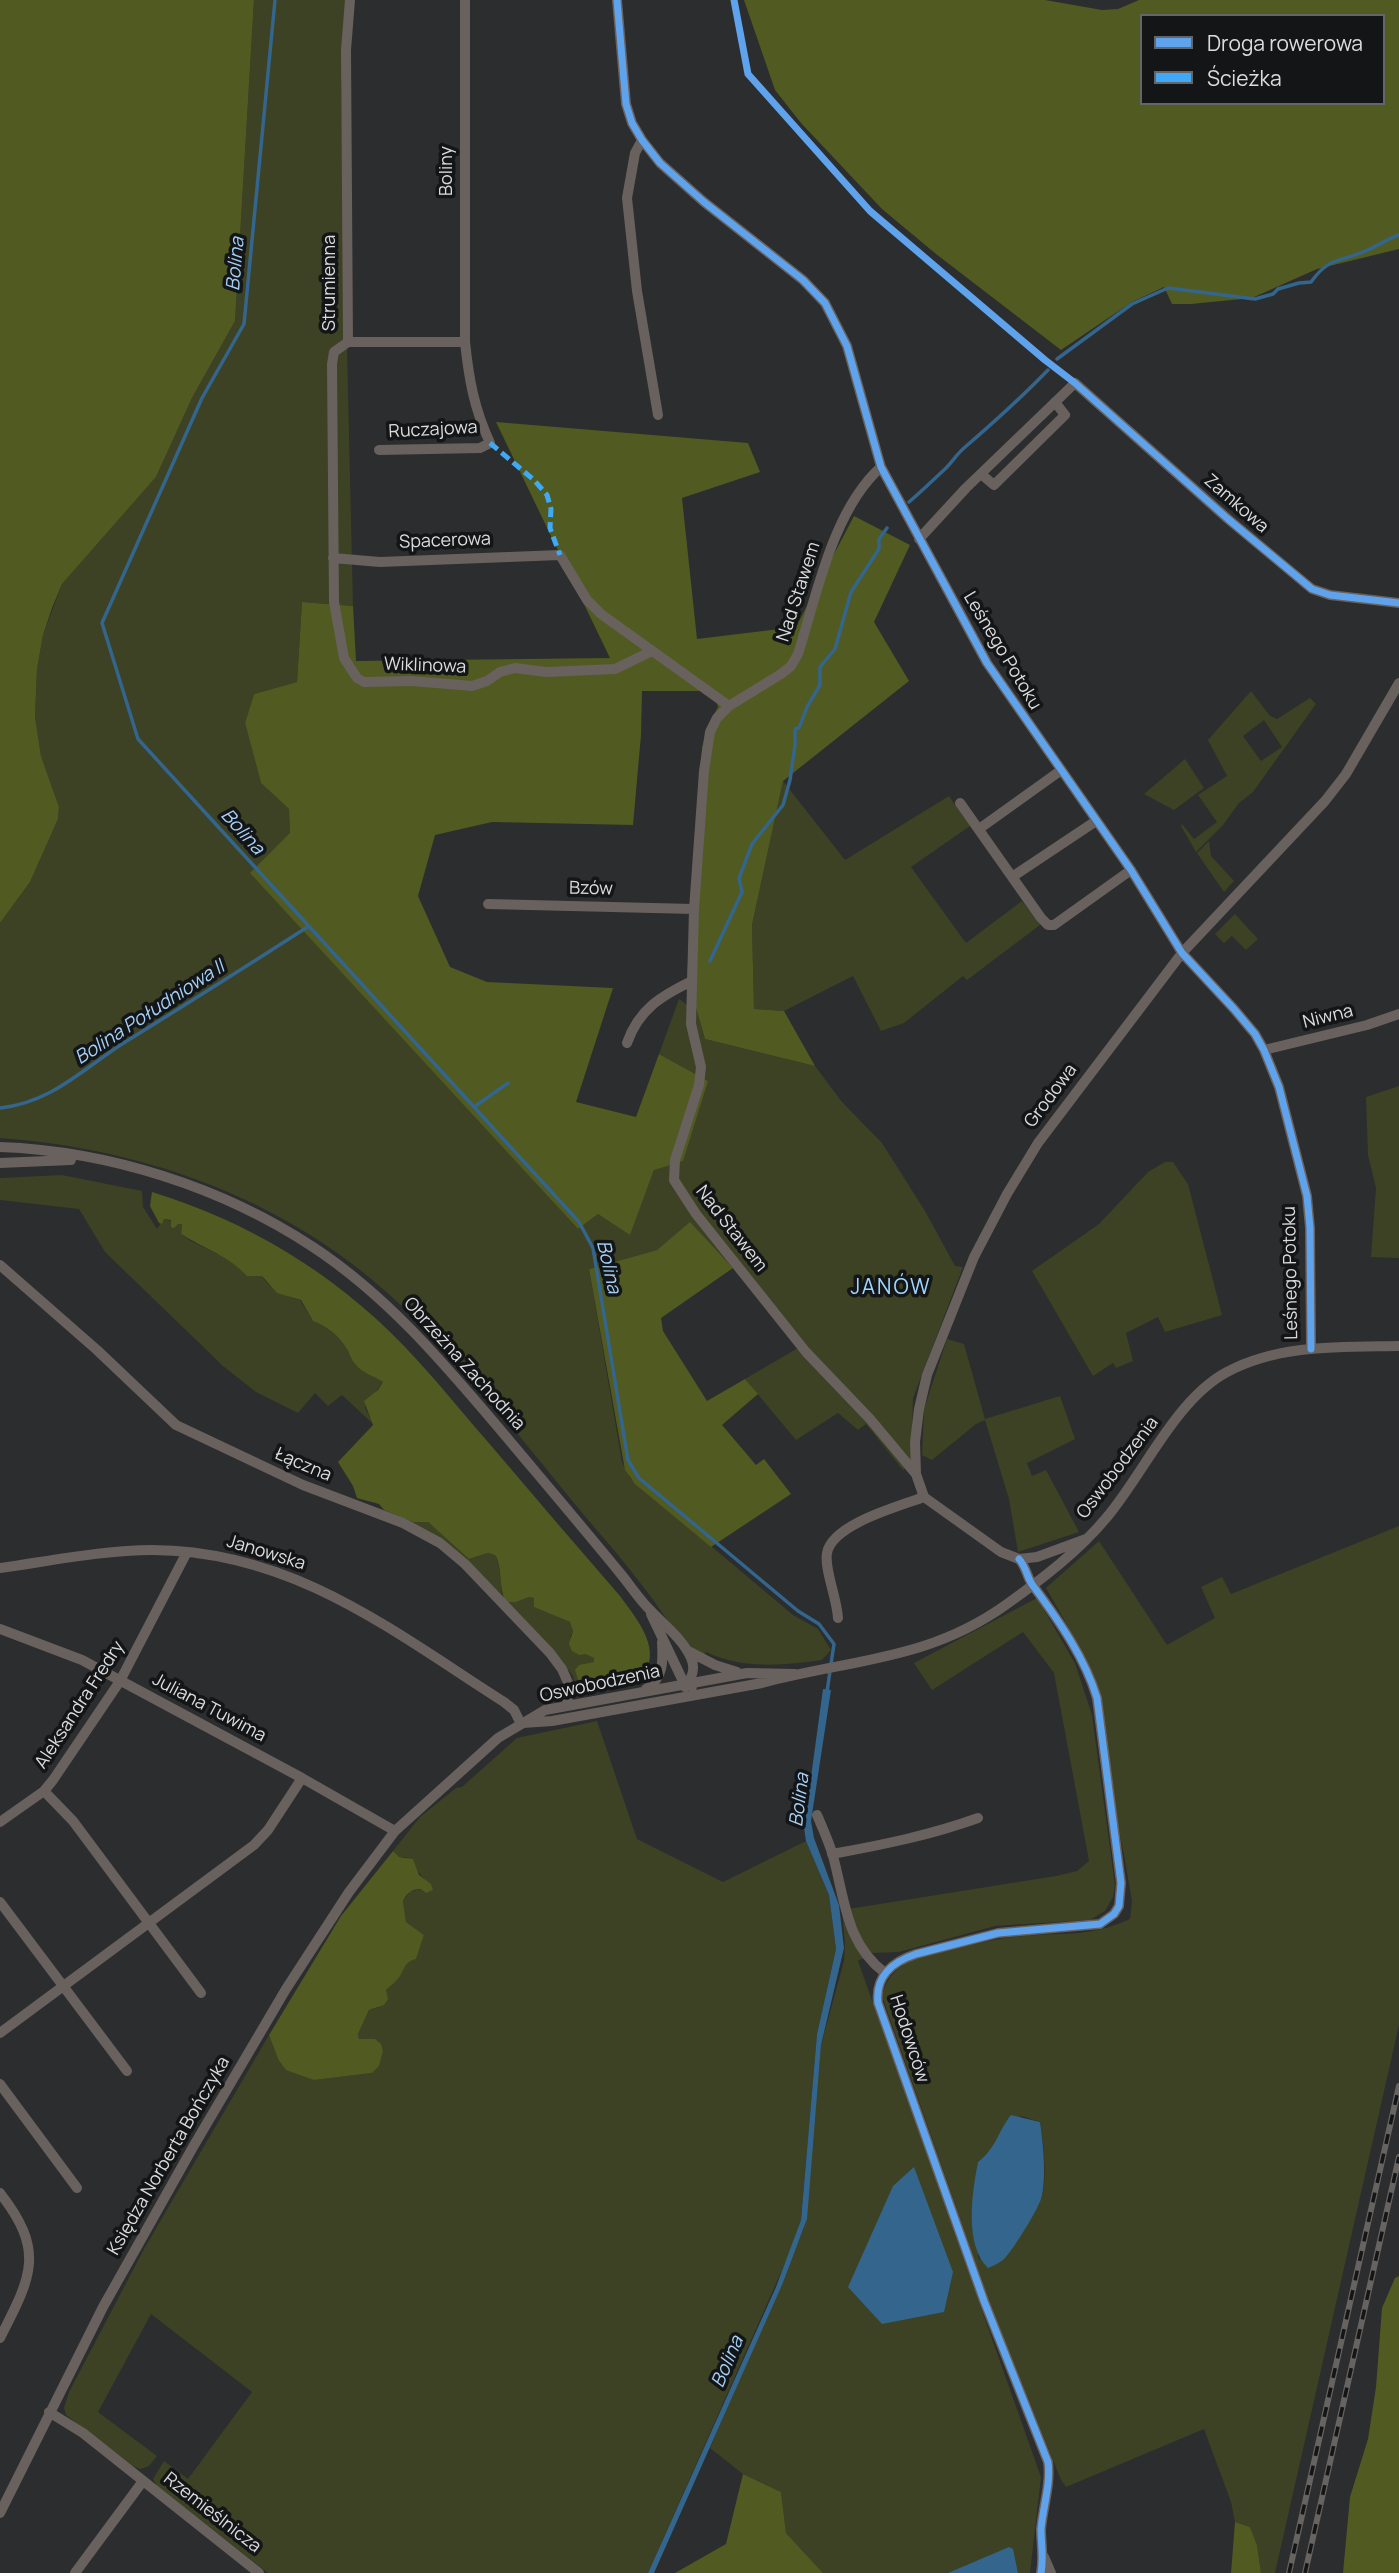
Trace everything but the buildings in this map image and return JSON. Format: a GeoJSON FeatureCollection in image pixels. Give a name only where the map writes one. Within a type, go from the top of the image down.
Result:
{"type":"FeatureCollection","features":[{"type":"Feature","properties":{"kind":"street","name":"Strumienna"},"geometry":{"type":"LineString","coordinates":[[332,558],[332,364],[334,352],[348,342],[346,50],[350,0]]}},
{"type":"Feature","properties":{"kind":"street","name":"Boliny"},"geometry":{"type":"LineString","coordinates":[[465,0],[465,342],[469,385],[477,414],[490,443]]}},
{"type":"Feature","properties":{"kind":"street","name":"Leśnego Potoku"},"geometry":{"type":"LineString","coordinates":[[617,0],[626,104],[632,123],[660,163],[704,202],[803,280],[825,303],[847,346],[881,467],[987,663],[1131,870],[1182,953],[1248,1026],[1265,1050],[1283,1100],[1307,1196],[1311,1349]]}},
{"type":"Feature","properties":{"kind":"street"},"geometry":{"type":"LineString","coordinates":[[642,139],[635,153],[627,198],[637,291],[658,415]]}},
{"type":"Feature","properties":{"kind":"street"},"geometry":{"type":"LineString","coordinates":[[348,342],[465,342]]}},
{"type":"Feature","properties":{"kind":"street","name":"Zamkowa"},"geometry":{"type":"LineString","coordinates":[[919,539],[981,474],[1075,383],[1228,519],[1312,589],[1330,595],[1399,603]]}},
{"type":"Feature","properties":{"kind":"street"},"geometry":{"type":"LineString","coordinates":[[981,474],[994,485],[1065,415],[1055,402]]}},
{"type":"Feature","properties":{"kind":"street","name":"Ruczajowa"},"geometry":{"type":"LineString","coordinates":[[379,450],[480,448],[490,443]]}},
{"type":"Feature","properties":{"kind":"street","name":"Nad Stawem"},"geometry":{"type":"LineString","coordinates":[[881,467],[866,480],[838,530],[798,654],[791,666],[729,706],[717,718],[710,732],[704,771],[694,909],[692,981],[691,1024],[701,1067],[699,1085],[675,1160],[674,1180],[696,1214],[806,1352],[870,1419],[916,1474]]}},
{"type":"Feature","properties":{"kind":"street","name":"Spacerowa"},"geometry":{"type":"LineString","coordinates":[[332,558],[380,562],[560,555],[587,600],[601,614],[652,651]]}},
{"type":"Feature","properties":{"kind":"street","name":"Wiklinowa"},"geometry":{"type":"LineString","coordinates":[[332,558],[334,602],[344,658],[357,678],[363,682],[412,681],[472,686],[487,681],[500,672],[515,668],[546,672],[615,669],[652,651]]}},
{"type":"Feature","properties":{"kind":"street"},"geometry":{"type":"LineString","coordinates":[[652,651],[729,706]]}},
{"type":"Feature","properties":{"kind":"street","name":"Grodowa"},"geometry":{"type":"LineString","coordinates":[[924,1497],[916,1474],[915,1442],[927,1375],[974,1257],[1007,1194],[1038,1143],[1182,953],[1325,801],[1346,774],[1399,683]]}},
{"type":"Feature","properties":{"kind":"street"},"geometry":{"type":"LineString","coordinates":[[979,829],[1060,771]]}},
{"type":"Feature","properties":{"kind":"street"},"geometry":{"type":"LineString","coordinates":[[960,803],[1048,925],[1054,925],[1131,870]]}},
{"type":"Feature","properties":{"kind":"street"},"geometry":{"type":"LineString","coordinates":[[1012,877],[1097,821]]}},
{"type":"Feature","properties":{"kind":"street","name":"Bzów"},"geometry":{"type":"LineString","coordinates":[[488,904],[694,909]]}},
{"type":"Feature","properties":{"kind":"street"},"geometry":{"type":"LineString","coordinates":[[627,1043],[633,1025],[649,1007],[669,992],[692,981]]}},
{"type":"Feature","properties":{"kind":"street","name":"Niwna"},"geometry":{"type":"LineString","coordinates":[[1265,1050],[1367,1025],[1399,1014]]}},
{"type":"Feature","properties":{"kind":"street","name":"Obrzeżna Zachodnia"},"geometry":{"type":"LineString","coordinates":[[0,1147],[34,1148],[157,1175],[253,1213],[313,1247],[370,1290],[449,1369],[686,1649]]}},
{"type":"Feature","properties":{"kind":"street","name":"Obrzeżna Zachodnia"},"geometry":{"type":"LineString","coordinates":[[0,1163],[91,1159]]}},
{"type":"Feature","properties":{"kind":"street","name":"Łączna"},"geometry":{"type":"LineString","coordinates":[[0,1265],[176,1425],[303,1485],[403,1523],[440,1543],[465,1564],[550,1653],[562,1669],[569,1685],[567,1705]]}},
{"type":"Feature","properties":{"kind":"street","name":"Oswobodzenia"},"geometry":{"type":"LineString","coordinates":[[521,1724],[552,1721],[762,1683],[933,1645],[978,1623],[1032,1586],[1086,1539],[1127,1491],[1196,1394],[1228,1371],[1278,1354],[1311,1349],[1399,1346]]}},
{"type":"Feature","properties":{"kind":"street"},"geometry":{"type":"LineString","coordinates":[[838,1618],[834,1589],[827,1568],[827,1553],[831,1543],[854,1525],[924,1497],[1001,1552],[1047,1574],[1049,1570],[1037,1557]]}},
{"type":"Feature","properties":{"kind":"street"},"geometry":{"type":"LineString","coordinates":[[1022,1562],[1086,1539]]}},
{"type":"Feature","properties":{"kind":"street","name":"Janowska"},"geometry":{"type":"LineString","coordinates":[[0,1568],[151,1550],[210,1554],[278,1571],[318,1587],[419,1645],[504,1702],[514,1710],[521,1724]]}},
{"type":"Feature","properties":{"kind":"street","name":"Aleksandra Fredry"},"geometry":{"type":"LineString","coordinates":[[0,1822],[44,1791],[120,1681],[187,1552]]}},
{"type":"Feature","properties":{"kind":"street"},"geometry":{"type":"LineString","coordinates":[[1022,1562],[1032,1586]]}},
{"type":"Feature","properties":{"kind":"street","name":"Hodowców"},"geometry":{"type":"LineString","coordinates":[[1032,1586],[1044,1598],[1078,1655],[1091,1679],[1097,1698],[1121,1883],[1119,1906],[1114,1914],[1100,1924],[987,1936],[903,1958],[885,1973],[879,1981],[877,1991],[878,2003],[984,2301],[1048,2462],[1050,2475],[1041,2532],[1044,2557],[1051,2573]]}},
{"type":"Feature","properties":{"kind":"street","name":"Obrzeżna Zachodnia"},"geometry":{"type":"LineString","coordinates":[[648,1607],[682,1679],[688,1684]]}},
{"type":"Feature","properties":{"kind":"street","name":"Juliana Tuwima"},"geometry":{"type":"LineString","coordinates":[[0,1629],[82,1660],[395,1831]]}},
{"type":"Feature","properties":{"kind":"street","name":"Obrzeżna Zachodnia"},"geometry":{"type":"LineString","coordinates":[[640,1692],[654,1684],[661,1674],[662,1638]]}},
{"type":"Feature","properties":{"kind":"street","name":"Oswobodzenia"},"geometry":{"type":"LineString","coordinates":[[665,1700],[682,1691],[692,1677],[694,1665],[686,1649]]}},
{"type":"Feature","properties":{"kind":"street","name":"Oswobodzenia"},"geometry":{"type":"LineString","coordinates":[[686,1649],[715,1665],[747,1673]]}},
{"type":"Feature","properties":{"kind":"street","name":"Oswobodzenia"},"geometry":{"type":"LineString","coordinates":[[395,1831],[498,1738],[545,1710],[747,1673],[795,1674]]}},
{"type":"Feature","properties":{"kind":"street"},"geometry":{"type":"LineString","coordinates":[[688,1684],[707,1693]]}},
{"type":"Feature","properties":{"kind":"street"},"geometry":{"type":"LineString","coordinates":[[0,2034],[254,1845],[268,1830],[302,1778]]}},
{"type":"Feature","properties":{"kind":"street"},"geometry":{"type":"LineString","coordinates":[[44,1791],[73,1822],[201,1993]]}},
{"type":"Feature","properties":{"kind":"street"},"geometry":{"type":"LineString","coordinates":[[817,1815],[832,1854],[858,1945],[872,1964],[885,1973]]}},
{"type":"Feature","properties":{"kind":"street"},"geometry":{"type":"LineString","coordinates":[[832,1854],[946,1830],[978,1818]]}},
{"type":"Feature","properties":{"kind":"street","name":"Księdza Norberta Bończyka"},"geometry":{"type":"LineString","coordinates":[[0,2512],[103,2307],[193,2147],[286,1989],[349,1892],[395,1831]]}},
{"type":"Feature","properties":{"kind":"street"},"geometry":{"type":"LineString","coordinates":[[0,1902],[127,2071]]}},
{"type":"Feature","properties":{"kind":"street"},"geometry":{"type":"LineString","coordinates":[[0,2084],[77,2188]]}},
{"type":"Feature","properties":{"kind":"street"},"geometry":{"type":"LineString","coordinates":[[0,2193],[23,2228],[30,2251],[30,2263],[22,2295],[0,2338]]}},
{"type":"Feature","properties":{"kind":"street","name":"Rzemieślnicza"},"geometry":{"type":"LineString","coordinates":[[49,2412],[83,2433],[259,2573]]}},
{"type":"Feature","properties":{"kind":"street","name":"Rzemieślnicza"},"geometry":{"type":"LineString","coordinates":[[75,2573],[143,2481]]}},
{"type":"Feature","properties":{"kind":"street","name":"Hodowców"},"geometry":{"type":"LineString","coordinates":[[1041,2573],[1044,2557]]}},
{"type":"Feature","properties":{"kind":"green space"},"geometry":{"type":"Polygon","coordinates":[[[0,0],[254,0],[235,321],[192,398],[156,477],[62,584],[52,608],[43,635],[37,669],[35,717],[41,756],[59,807],[58,819],[30,882],[0,923],[0,0]]]}},
{"type":"Feature","properties":{"kind":"green space"},"geometry":{"type":"Polygon","coordinates":[[[254,0],[350,0],[341,88],[353,606],[302,602],[297,682],[254,694],[245,723],[261,783],[289,809],[290,834],[251,873],[578,1229],[598,1214],[630,1234],[654,1170],[708,1081],[659,1054],[679,999],[697,1012],[705,1039],[815,1066],[842,1102],[882,1143],[925,1211],[955,1266],[963,1267],[913,1398],[911,1463],[903,1470],[866,1424],[858,1430],[838,1413],[796,1440],[745,1379],[798,1348],[733,1268],[690,1223],[657,1250],[589,1269],[622,1462],[630,1478],[793,1615],[818,1629],[831,1650],[822,1660],[778,1665],[748,1664],[706,1652],[704,1656],[688,1645],[621,1558],[456,1361],[403,1307],[360,1270],[315,1238],[267,1210],[216,1187],[164,1169],[111,1154],[0,1138],[0,923],[30,882],[58,819],[59,807],[41,756],[35,717],[37,669],[43,635],[62,584],[156,477],[192,398],[235,321],[254,0]]]}},
{"type":"Feature","properties":{"kind":"green space"},"geometry":{"type":"Polygon","coordinates":[[[744,0],[1045,0],[1102,10],[1118,9],[1139,0],[1399,0],[1399,249],[1317,269],[1252,298],[1172,304],[1164,287],[1132,302],[1061,350],[882,209],[801,123],[775,90],[744,0]]]}},
{"type":"Feature","properties":{"kind":"green space"},"geometry":{"type":"Polygon","coordinates":[[[496,422],[748,443],[760,472],[682,498],[697,639],[796,627],[854,516],[910,545],[874,622],[909,681],[783,781],[752,925],[754,1009],[784,1011],[815,1066],[705,1039],[687,977],[702,748],[708,726],[718,707],[717,703],[701,691],[642,691],[633,825],[492,822],[435,835],[418,896],[450,967],[487,982],[613,988],[576,1102],[636,1117],[659,1054],[708,1081],[683,1161],[654,1170],[630,1235],[598,1214],[578,1229],[250,873],[290,833],[289,809],[261,783],[245,723],[254,694],[297,682],[302,602],[353,606],[356,661],[610,658],[496,422]]]}},
{"type":"Feature","properties":{"kind":"green space"},"geometry":{"type":"Polygon","coordinates":[[[1251,691],[1270,716],[1277,719],[1310,698],[1316,704],[1253,792],[1239,803],[1223,825],[1196,852],[1181,826],[1182,824],[1194,839],[1217,822],[1198,795],[1227,776],[1208,740],[1251,691]],[[1264,720],[1243,736],[1261,761],[1282,747],[1264,720]]]}},
{"type":"Feature","properties":{"kind":"green space"},"geometry":{"type":"Polygon","coordinates":[[[1185,759],[1204,788],[1174,810],[1144,794],[1185,759]]]}},
{"type":"Feature","properties":{"kind":"green space"},"geometry":{"type":"Polygon","coordinates":[[[783,781],[845,860],[949,796],[970,826],[911,867],[966,943],[1022,901],[1040,925],[967,980],[963,976],[904,1023],[881,1031],[853,976],[784,1011],[754,1009],[752,925],[783,781]]]}},
{"type":"Feature","properties":{"kind":"green space"},"geometry":{"type":"Polygon","coordinates":[[[1209,841],[1211,856],[1234,881],[1224,892],[1197,853],[1209,841]]]}},
{"type":"Feature","properties":{"kind":"green space"},"geometry":{"type":"Polygon","coordinates":[[[1235,914],[1258,939],[1246,950],[1232,936],[1224,943],[1215,934],[1235,914]]]}},
{"type":"Feature","properties":{"kind":"green space"},"geometry":{"type":"Polygon","coordinates":[[[1399,1086],[1399,1258],[1371,1257],[1376,1188],[1368,1155],[1366,1097],[1399,1086]]]}},
{"type":"Feature","properties":{"kind":"green space"},"geometry":{"type":"Polygon","coordinates":[[[1165,1162],[1173,1162],[1188,1184],[1222,1315],[1165,1332],[1158,1317],[1126,1333],[1133,1361],[1116,1368],[1113,1363],[1093,1376],[1032,1271],[1099,1224],[1148,1172],[1165,1162]]]}},
{"type":"Feature","properties":{"kind":"green space"},"geometry":{"type":"Polygon","coordinates":[[[62,1175],[142,1191],[143,1207],[157,1229],[164,1219],[182,1224],[181,1234],[191,1241],[262,1276],[274,1289],[300,1300],[313,1321],[340,1340],[358,1367],[383,1382],[365,1407],[373,1424],[342,1395],[328,1406],[315,1393],[298,1413],[256,1392],[223,1366],[105,1252],[79,1209],[0,1200],[0,1178],[62,1175]]]}},
{"type":"Feature","properties":{"kind":"green space"},"geometry":{"type":"Polygon","coordinates":[[[152,1192],[222,1218],[287,1252],[348,1295],[404,1346],[620,1596],[639,1622],[648,1642],[650,1653],[645,1673],[612,1685],[586,1686],[579,1683],[575,1670],[579,1665],[594,1662],[594,1658],[572,1651],[569,1644],[573,1631],[570,1622],[534,1607],[534,1598],[506,1602],[495,1555],[488,1553],[469,1559],[428,1522],[413,1522],[384,1510],[379,1504],[357,1498],[338,1462],[373,1425],[364,1401],[378,1390],[383,1382],[365,1373],[352,1361],[347,1349],[336,1336],[313,1321],[301,1300],[277,1293],[262,1276],[247,1276],[224,1258],[181,1234],[182,1224],[174,1228],[171,1227],[171,1220],[164,1219],[162,1224],[159,1223],[150,1206],[152,1192]]]}},
{"type":"Feature","properties":{"kind":"green space"},"geometry":{"type":"Polygon","coordinates":[[[690,1222],[733,1268],[661,1318],[663,1331],[707,1401],[745,1379],[758,1394],[722,1425],[756,1465],[764,1459],[791,1494],[711,1547],[635,1484],[625,1470],[589,1269],[657,1250],[690,1222]]]}},
{"type":"Feature","properties":{"kind":"green space"},"geometry":{"type":"Polygon","coordinates":[[[947,1339],[964,1344],[985,1419],[1060,1396],[1075,1439],[1027,1463],[1032,1476],[1046,1470],[1079,1532],[1018,1552],[1009,1499],[985,1420],[976,1424],[932,1460],[922,1455],[924,1409],[947,1339]]]}},
{"type":"Feature","properties":{"kind":"green space"},"geometry":{"type":"Polygon","coordinates":[[[384,1510],[413,1522],[428,1522],[469,1559],[488,1553],[495,1555],[502,1595],[516,1602],[529,1597],[535,1598],[535,1607],[570,1622],[573,1631],[570,1637],[594,1658],[595,1662],[584,1686],[589,1687],[575,1690],[573,1676],[559,1658],[428,1531],[384,1510]]]}},
{"type":"Feature","properties":{"kind":"green space"},"geometry":{"type":"Polygon","coordinates":[[[1399,1526],[1399,2025],[1275,2573],[1261,2573],[1257,2545],[1250,2527],[1235,2522],[1231,2502],[1204,2429],[1066,2487],[1061,2480],[991,2306],[882,1996],[895,1971],[920,1957],[1009,1937],[1089,1932],[1130,1919],[1132,1901],[1124,1855],[1082,1651],[1046,1588],[1099,1541],[1167,1645],[1215,1618],[1201,1587],[1222,1577],[1231,1594],[1399,1526]],[[1021,2116],[991,2152],[978,2162],[972,2218],[979,2260],[1023,2219],[1041,2198],[1045,2171],[1040,2122],[1021,2116]]]}},
{"type":"Feature","properties":{"kind":"green space"},"geometry":{"type":"Polygon","coordinates":[[[1037,1598],[1075,1663],[1092,1715],[1115,1885],[1113,1897],[1105,1911],[1090,1920],[995,1926],[899,1952],[871,1953],[858,1961],[1041,2477],[1030,2573],[823,2573],[786,2533],[781,2492],[743,2474],[710,2448],[804,2228],[821,2045],[844,1961],[842,1910],[1056,1876],[1077,1871],[1089,1861],[1054,1673],[1023,1632],[932,1690],[914,1663],[1037,1598]]]}},
{"type":"Feature","properties":{"kind":"green space"},"geometry":{"type":"Polygon","coordinates":[[[597,1721],[637,1839],[723,1882],[806,1841],[829,1895],[836,1949],[817,2034],[801,2220],[790,2252],[648,2573],[268,2573],[157,2486],[153,2479],[164,2461],[188,2479],[252,2392],[151,2314],[98,2412],[157,2456],[149,2466],[140,2469],[133,2466],[66,2415],[64,2408],[69,2392],[144,2249],[269,2035],[278,2059],[314,2080],[371,2073],[379,2066],[374,2039],[359,2039],[358,2034],[369,2010],[379,2007],[388,1986],[398,1972],[416,1959],[424,1935],[406,1922],[403,1901],[410,1892],[421,1889],[424,1879],[406,1857],[398,1857],[393,1851],[420,1817],[456,1788],[462,1787],[517,1738],[597,1721]]]}},
{"type":"Feature","properties":{"kind":"green space"},"geometry":{"type":"Polygon","coordinates":[[[393,1851],[399,1857],[413,1859],[419,1875],[431,1884],[433,1890],[426,1893],[421,1889],[415,1890],[403,1901],[406,1922],[424,1935],[416,1959],[407,1963],[399,1978],[386,1990],[388,1999],[384,2005],[369,2010],[358,2034],[359,2039],[375,2039],[381,2044],[383,2051],[379,2066],[372,2073],[314,2080],[286,2070],[278,2059],[269,2035],[341,1916],[393,1851]]]}},
{"type":"Feature","properties":{"kind":"green space"},"geometry":{"type":"Polygon","coordinates":[[[1399,2276],[1399,2573],[1343,2573],[1350,2497],[1368,2439],[1376,2387],[1382,2308],[1395,2278],[1399,2276]]]}},
{"type":"Feature","properties":{"kind":"green space"},"geometry":{"type":"Polygon","coordinates":[[[743,2474],[781,2492],[786,2533],[823,2573],[675,2573],[726,2544],[743,2474]]]}},
{"type":"Feature","properties":{"kind":"green space"},"geometry":{"type":"Polygon","coordinates":[[[1235,2522],[1250,2527],[1257,2545],[1261,2573],[1231,2573],[1235,2522]]]}},
{"type":"Feature","properties":{"kind":"water"},"geometry":{"type":"Polygon","coordinates":[[[823,1689],[831,1690],[811,1821],[814,1838],[839,1905],[844,1948],[821,2045],[807,2219],[782,2285],[654,2573],[648,2573],[776,2287],[801,2220],[817,2034],[836,1949],[829,1895],[806,1841],[804,1828],[823,1689]]]}},
{"type":"Feature","properties":{"kind":"water"},"geometry":{"type":"Polygon","coordinates":[[[1011,2115],[1040,2122],[1044,2160],[1043,2191],[1035,2212],[1012,2249],[1003,2260],[988,2268],[975,2246],[973,2232],[972,2203],[976,2174],[978,2162],[989,2151],[1011,2115]]]}},
{"type":"Feature","properties":{"kind":"water"},"geometry":{"type":"Polygon","coordinates":[[[914,2167],[953,2272],[944,2312],[882,2324],[848,2287],[893,2186],[914,2167]]]}},
{"type":"Feature","properties":{"kind":"water"},"geometry":{"type":"Polygon","coordinates":[[[1009,2547],[1013,2549],[1018,2573],[948,2573],[1009,2547]]]}},
{"type":"Feature","properties":{"kind":"waterway","name":"Bolina"},"geometry":{"type":"LineString","coordinates":[[275,0],[244,324],[202,398],[102,623],[138,739],[579,1222],[593,1248],[628,1460],[639,1478],[798,1611],[819,1624],[834,1644],[831,1664]]}},
{"type":"Feature","properties":{"kind":"waterway"},"geometry":{"type":"LineString","coordinates":[[1057,359],[1132,304],[1168,288],[1255,299],[1273,294],[1278,289],[1311,282],[1329,264],[1399,235]]}},
{"type":"Feature","properties":{"kind":"waterway"},"geometry":{"type":"LineString","coordinates":[[909,502],[1048,370]]}},
{"type":"Feature","properties":{"kind":"waterway"},"geometry":{"type":"LineString","coordinates":[[710,961],[742,892],[739,878],[752,844],[783,805],[790,780],[795,729],[799,728],[820,685],[820,667],[835,649],[851,592],[879,549],[879,539],[887,528]]}},
{"type":"Feature","properties":{"kind":"waterway","name":"Bolina Południowa II"},"geometry":{"type":"LineString","coordinates":[[0,1108],[35,1100],[65,1084],[122,1044],[309,926]]}},
{"type":"Feature","properties":{"kind":"waterway"},"geometry":{"type":"LineString","coordinates":[[474,1107],[508,1083]]}},
{"type":"Feature","properties":{"kind":"waterway","name":"Bolina"},"geometry":{"type":"LineString","coordinates":[[827,1692],[830,1671]]}},
{"type":"Feature","properties":{"kind":"railway"},"geometry":{"type":"LineString","coordinates":[[1289,2573],[1399,2086]]}},
{"type":"Feature","properties":{"kind":"railway"},"geometry":{"type":"LineString","coordinates":[[1305,2573],[1399,2157]]}},
{"type":"Feature","properties":{"kind":"marked path"},"geometry":{"type":"LineString","coordinates":[[490,443],[534,480],[547,495],[551,509],[550,528],[560,555]]}},
{"type":"Feature","properties":{"kind":"cycle path"},"geometry":{"type":"LineString","coordinates":[[617,0],[626,104],[632,123],[642,140],[660,163],[704,202],[803,280],[825,303],[847,346],[881,467],[987,663],[1131,870],[1182,953],[1234,1009],[1255,1034],[1264,1050],[1279,1087],[1307,1196],[1310,1228],[1311,1349]]}},
{"type":"Feature","properties":{"kind":"cycle path"},"geometry":{"type":"LineString","coordinates":[[734,0],[748,74],[870,211],[1075,383],[1228,519],[1312,589],[1330,595],[1399,603]]}},
{"type":"Feature","properties":{"kind":"cycle path"},"geometry":{"type":"LineString","coordinates":[[1019,1559],[1032,1584],[1078,1654],[1097,1698],[1121,1883],[1119,1906],[1114,1914],[1100,1924],[998,1933],[916,1954],[887,1971],[879,1985],[878,2003],[984,2301],[1048,2462],[1048,2487],[1041,2529],[1041,2573]]}},
{"type":"Feature","properties":{"kind":"district","name":"JANÓW"},"geometry":{"type":"Point","coordinates":[891,1288]}}]}
